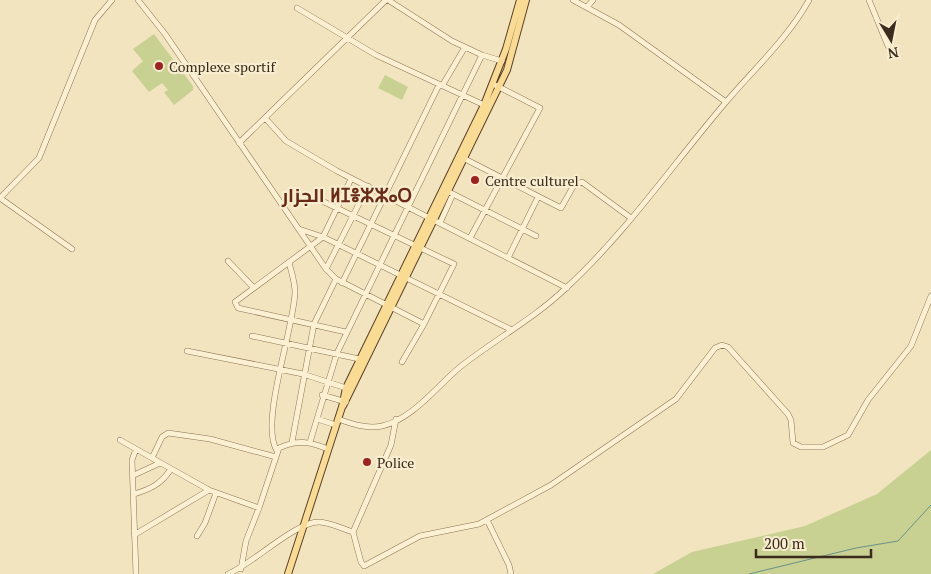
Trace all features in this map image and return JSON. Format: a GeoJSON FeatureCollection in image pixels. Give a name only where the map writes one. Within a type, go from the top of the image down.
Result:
{"type":"FeatureCollection","features":[{"type":"Feature","properties":{"kind":"main road"},"geometry":{"type":"LineString","coordinates":[[430,218],[450,193],[461,157],[484,105],[496,85],[520,0]]}},
{"type":"Feature","properties":{"kind":"main road"},"geometry":{"type":"LineString","coordinates":[[288,574],[349,388],[404,277],[430,218],[511,56],[526,0]]}},
{"type":"Feature","properties":{"kind":"street"},"geometry":{"type":"LineString","coordinates":[[72,249],[0,198],[39,158],[96,20],[112,0]]}},
{"type":"Feature","properties":{"kind":"street"},"geometry":{"type":"LineString","coordinates":[[138,0],[156,21],[326,269],[336,279],[424,324]]}},
{"type":"Feature","properties":{"kind":"street"},"geometry":{"type":"LineString","coordinates":[[240,143],[345,38],[387,0],[413,18],[465,47],[502,61]]}},
{"type":"Feature","properties":{"kind":"street"},"geometry":{"type":"LineString","coordinates":[[573,0],[619,25],[726,102]]}},
{"type":"Feature","properties":{"kind":"street"},"geometry":{"type":"LineString","coordinates":[[586,8],[593,0]]}},
{"type":"Feature","properties":{"kind":"street"},"geometry":{"type":"LineString","coordinates":[[317,419],[362,427],[383,426],[425,399],[458,369],[567,288],[631,218],[726,102],[799,19],[809,0]]}},
{"type":"Feature","properties":{"kind":"street"},"geometry":{"type":"LineString","coordinates":[[869,0],[888,46]]}},
{"type":"Feature","properties":{"kind":"street"},"geometry":{"type":"LineString","coordinates":[[297,8],[345,38],[440,86],[484,105]]}},
{"type":"Feature","properties":{"kind":"street"},"geometry":{"type":"LineString","coordinates":[[342,282],[440,86],[465,47]]}},
{"type":"Feature","properties":{"kind":"street"},"geometry":{"type":"LineString","coordinates":[[310,442],[326,382],[346,332],[482,55]]}},
{"type":"Feature","properties":{"kind":"street"},"geometry":{"type":"LineString","coordinates":[[470,238],[540,108],[496,85]]}},
{"type":"Feature","properties":{"kind":"street"},"geometry":{"type":"LineString","coordinates":[[266,119],[286,141],[351,179],[567,288]]}},
{"type":"Feature","properties":{"kind":"street"},"geometry":{"type":"LineString","coordinates":[[461,157],[561,208],[574,185],[582,182],[631,218]]}},
{"type":"Feature","properties":{"kind":"street"},"geometry":{"type":"LineString","coordinates":[[346,332],[291,318],[238,308],[235,302],[323,237],[351,179]]}},
{"type":"Feature","properties":{"kind":"street"},"geometry":{"type":"LineString","coordinates":[[326,269],[354,217],[368,186]]}},
{"type":"Feature","properties":{"kind":"street"},"geometry":{"type":"LineString","coordinates":[[440,223],[450,193],[536,236]]}},
{"type":"Feature","properties":{"kind":"street"},"geometry":{"type":"LineString","coordinates":[[508,258],[538,197]]}},
{"type":"Feature","properties":{"kind":"street"},"geometry":{"type":"LineString","coordinates":[[320,200],[454,264],[424,324],[402,362]]}},
{"type":"Feature","properties":{"kind":"street"},"geometry":{"type":"LineString","coordinates":[[298,229],[323,237],[356,255],[510,329]]}},
{"type":"Feature","properties":{"kind":"street"},"geometry":{"type":"LineString","coordinates":[[228,261],[254,288]]}},
{"type":"Feature","properties":{"kind":"street"},"geometry":{"type":"LineString","coordinates":[[241,569],[246,541],[259,508],[277,451],[272,440],[274,404],[287,342],[295,290],[289,262]]}},
{"type":"Feature","properties":{"kind":"street"},"geometry":{"type":"LineString","coordinates":[[292,442],[314,324],[336,279]]}},
{"type":"Feature","properties":{"kind":"street"},"geometry":{"type":"LineString","coordinates":[[396,419],[391,445],[353,532],[361,562],[364,566],[420,536],[479,524],[520,500],[551,485],[676,399],[715,348],[722,345],[728,347],[788,414],[791,420],[793,442],[802,447],[813,448],[836,442],[848,435],[868,400],[912,346],[931,296]]}},
{"type":"Feature","properties":{"kind":"street"},"geometry":{"type":"LineString","coordinates":[[252,336],[310,347],[362,360]]}},
{"type":"Feature","properties":{"kind":"street"},"geometry":{"type":"LineString","coordinates":[[187,351],[304,374],[349,388]]}},
{"type":"Feature","properties":{"kind":"street"},"geometry":{"type":"LineString","coordinates":[[322,396],[343,404]]}},
{"type":"Feature","properties":{"kind":"street"},"geometry":{"type":"LineString","coordinates":[[152,458],[162,436],[168,433],[210,439],[276,457]]}},
{"type":"Feature","properties":{"kind":"street"},"geometry":{"type":"LineString","coordinates":[[120,440],[208,490],[259,508]]}},
{"type":"Feature","properties":{"kind":"street"},"geometry":{"type":"LineString","coordinates":[[277,451],[292,442],[310,442],[328,449]]}},
{"type":"Feature","properties":{"kind":"street"},"geometry":{"type":"LineString","coordinates":[[136,449],[132,460],[136,574]]}},
{"type":"Feature","properties":{"kind":"street"},"geometry":{"type":"LineString","coordinates":[[134,475],[160,463]]}},
{"type":"Feature","properties":{"kind":"street"},"geometry":{"type":"LineString","coordinates":[[134,494],[154,487],[171,470]]}},
{"type":"Feature","properties":{"kind":"street"},"geometry":{"type":"LineString","coordinates":[[134,535],[208,490]]}},
{"type":"Feature","properties":{"kind":"street"},"geometry":{"type":"LineString","coordinates":[[197,536],[205,523],[216,493]]}},
{"type":"Feature","properties":{"kind":"street"},"geometry":{"type":"LineString","coordinates":[[487,520],[509,565],[511,574]]}},
{"type":"Feature","properties":{"kind":"street"},"geometry":{"type":"LineString","coordinates":[[228,574],[241,569],[305,524],[320,522],[353,532]]}},
{"type":"Feature","properties":{"kind":"green space","name":"Complexe sportif"},"geometry":{"type":"Polygon","coordinates":[[[154,34],[193,86],[193,90],[174,105],[164,92],[168,90],[162,83],[149,92],[132,71],[143,61],[133,49],[154,34]]]}},
{"type":"Feature","properties":{"kind":"green space"},"geometry":{"type":"Polygon","coordinates":[[[385,75],[408,87],[402,100],[378,88],[385,75]]]}},
{"type":"Feature","properties":{"kind":"green space"},"geometry":{"type":"Polygon","coordinates":[[[931,450],[931,574],[653,574],[692,552],[805,526],[877,494],[931,450]]]}},
{"type":"Feature","properties":{"kind":"waterway"},"geometry":{"type":"LineString","coordinates":[[749,574],[856,548],[898,541],[931,505]]}},
{"type":"Feature","properties":{"kind":"place","name":"Complexe sportif"},"geometry":{"type":"Point","coordinates":[159,66]}},
{"type":"Feature","properties":{"kind":"place","name":"Centre culturel"},"geometry":{"type":"Point","coordinates":[475,180]}},
{"type":"Feature","properties":{"kind":"place","name":"Police"},"geometry":{"type":"Point","coordinates":[367,462]}},
{"type":"Feature","properties":{"kind":"district","name":"الجزار ⵍⵊⴻⵣⵣⴰⵔ"},"geometry":{"type":"Point","coordinates":[347,194]}}]}
